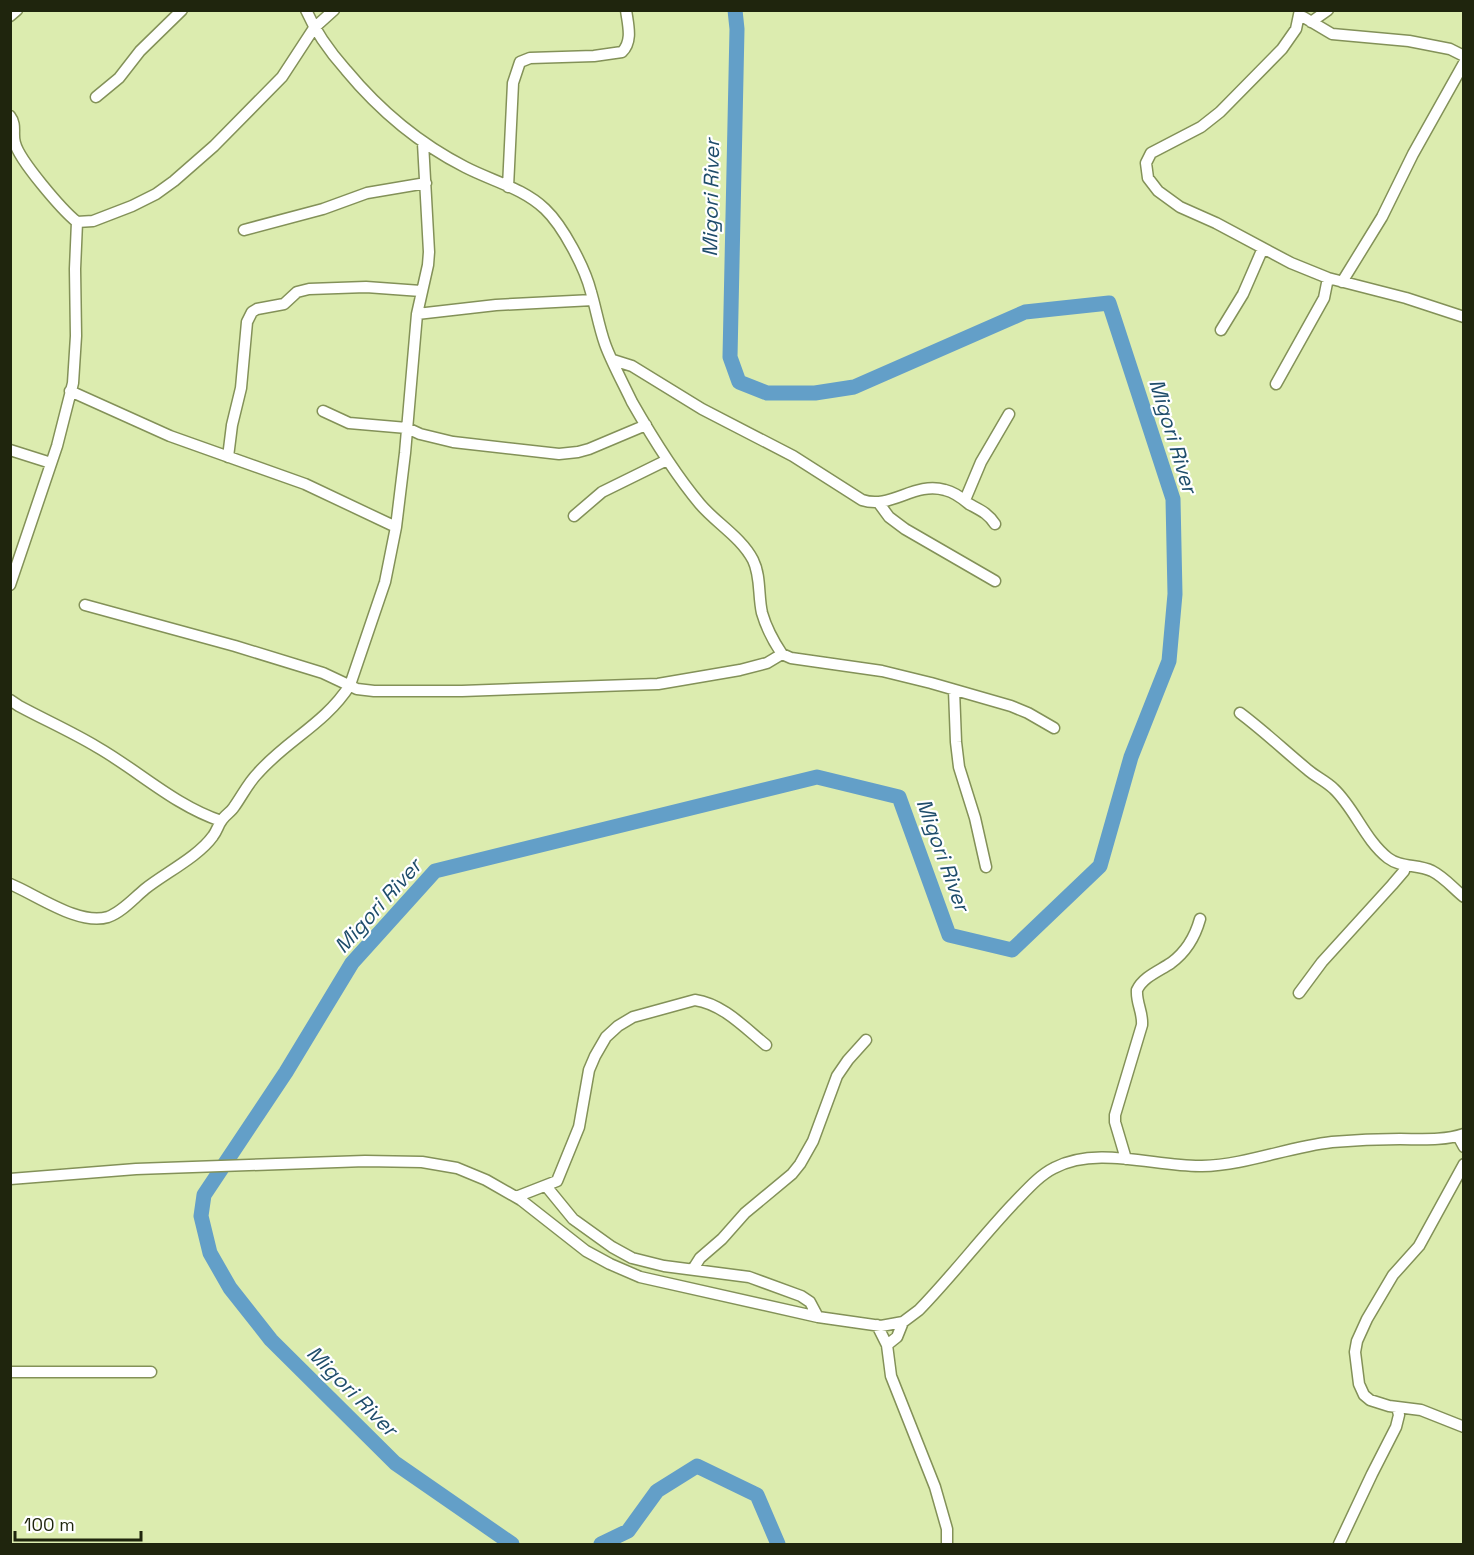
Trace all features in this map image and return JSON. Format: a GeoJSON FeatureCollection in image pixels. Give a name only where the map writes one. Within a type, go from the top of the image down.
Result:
{"type":"FeatureCollection","features":[{"type":"Feature","properties":{"kind":"street"},"geometry":{"type":"LineString","coordinates":[[10,16],[17,10]]}},
{"type":"Feature","properties":{"kind":"street"},"geometry":{"type":"LineString","coordinates":[[96,97],[125,72],[140,51],[182,10]]}},
{"type":"Feature","properties":{"kind":"street"},"geometry":{"type":"LineString","coordinates":[[306,10],[314,28],[332,54],[378,106],[423,143],[472,171],[533,200],[553,217],[582,266],[605,345],[646,425],[667,460],[700,504],[750,555],[757,571],[762,612],[782,654],[800,660],[882,671],[993,700],[1021,710],[1054,728]]}},
{"type":"Feature","properties":{"kind":"street"},"geometry":{"type":"LineString","coordinates":[[77,222],[93,221],[132,206],[156,194],[174,181],[214,146],[282,77],[314,28],[334,10]]}},
{"type":"Feature","properties":{"kind":"street"},"geometry":{"type":"LineString","coordinates":[[508,187],[513,83],[520,62],[530,57],[603,55],[622,52],[628,45],[629,36],[626,10]]}},
{"type":"Feature","properties":{"kind":"street"},"geometry":{"type":"LineString","coordinates":[[1311,22],[1328,10]]}},
{"type":"Feature","properties":{"kind":"street"},"geometry":{"type":"LineString","coordinates":[[1464,56],[1450,49],[1409,41],[1332,34],[1300,13],[1296,28],[1282,50],[1220,111],[1201,127],[1151,153],[1146,163],[1148,178],[1158,191],[1180,207],[1291,263],[1328,278],[1406,298],[1464,317]]}},
{"type":"Feature","properties":{"kind":"street"},"geometry":{"type":"LineString","coordinates":[[1342,282],[1382,217],[1408,163],[1464,63]]}},
{"type":"Feature","properties":{"kind":"street"},"geometry":{"type":"LineString","coordinates":[[10,116],[13,120],[15,144],[20,154],[48,191],[77,222],[76,356],[70,391],[51,463],[10,585]]}},
{"type":"Feature","properties":{"kind":"street"},"geometry":{"type":"LineString","coordinates":[[10,884],[81,917],[107,917],[116,912],[188,858],[213,836],[221,821],[233,810],[258,773],[276,755],[326,716],[350,686],[385,582],[396,527],[417,314],[429,265],[423,143]]}},
{"type":"Feature","properties":{"kind":"street"},"geometry":{"type":"LineString","coordinates":[[244,230],[367,193],[426,183]]}},
{"type":"Feature","properties":{"kind":"street"},"geometry":{"type":"LineString","coordinates":[[1221,330],[1243,294],[1263,248]]}},
{"type":"Feature","properties":{"kind":"street"},"geometry":{"type":"LineString","coordinates":[[1276,384],[1324,298],[1328,278]]}},
{"type":"Feature","properties":{"kind":"street"},"geometry":{"type":"LineString","coordinates":[[228,457],[232,425],[241,388],[247,322],[252,312],[256,309],[284,304],[297,292],[309,289],[366,287],[421,291]]}},
{"type":"Feature","properties":{"kind":"street"},"geometry":{"type":"LineString","coordinates":[[417,314],[496,304],[593,300]]}},
{"type":"Feature","properties":{"kind":"street"},"geometry":{"type":"LineString","coordinates":[[613,360],[632,366],[702,409],[793,456],[854,496],[878,502],[891,500],[923,488],[946,490],[987,513],[995,524]]}},
{"type":"Feature","properties":{"kind":"street"},"geometry":{"type":"LineString","coordinates":[[70,391],[170,436],[305,484],[396,527]]}},
{"type":"Feature","properties":{"kind":"street"},"geometry":{"type":"LineString","coordinates":[[323,411],[349,423],[407,428],[420,434],[453,442],[559,454],[590,449],[646,425]]}},
{"type":"Feature","properties":{"kind":"street"},"geometry":{"type":"LineString","coordinates":[[965,500],[981,462],[1009,414]]}},
{"type":"Feature","properties":{"kind":"street"},"geometry":{"type":"LineString","coordinates":[[10,450],[51,463]]}},
{"type":"Feature","properties":{"kind":"street"},"geometry":{"type":"LineString","coordinates":[[574,516],[610,487],[667,460]]}},
{"type":"Feature","properties":{"kind":"street"},"geometry":{"type":"LineString","coordinates":[[878,502],[889,517],[905,529],[995,581]]}},
{"type":"Feature","properties":{"kind":"street"},"geometry":{"type":"LineString","coordinates":[[85,605],[180,630],[323,673],[350,686],[366,690],[420,692],[658,684],[740,670],[767,663],[782,654]]}},
{"type":"Feature","properties":{"kind":"street"},"geometry":{"type":"LineString","coordinates":[[954,690],[959,767],[975,818],[986,867]]}},
{"type":"Feature","properties":{"kind":"street"},"geometry":{"type":"LineString","coordinates":[[10,700],[98,747],[158,789],[184,804],[221,821]]}},
{"type":"Feature","properties":{"kind":"street"},"geometry":{"type":"LineString","coordinates":[[1240,713],[1287,750],[1307,770],[1335,789],[1381,852],[1397,864],[1432,871],[1464,897]]}},
{"type":"Feature","properties":{"kind":"street"},"geometry":{"type":"LineString","coordinates":[[1299,993],[1329,955],[1404,871],[1406,865]]}},
{"type":"Feature","properties":{"kind":"street"},"geometry":{"type":"LineString","coordinates":[[1126,1159],[1115,1115],[1142,1025],[1142,1015],[1137,1003],[1137,990],[1141,983],[1171,963],[1185,950],[1192,940],[1200,919]]}},
{"type":"Feature","properties":{"kind":"street"},"geometry":{"type":"LineString","coordinates":[[516,1197],[526,1191],[557,1181],[579,1127],[588,1076],[595,1056],[606,1037],[618,1026],[642,1014],[695,1000],[704,1001],[731,1016],[766,1045]]}},
{"type":"Feature","properties":{"kind":"street"},"geometry":{"type":"LineString","coordinates":[[693,1269],[700,1258],[722,1239],[745,1213],[792,1174],[800,1164],[813,1141],[837,1076],[866,1040]]}},
{"type":"Feature","properties":{"kind":"street"},"geometry":{"type":"LineString","coordinates":[[887,1345],[897,1337],[903,1322],[929,1300],[1006,1212],[1042,1176],[1054,1168],[1085,1158],[1126,1159],[1184,1166],[1221,1165],[1330,1142],[1361,1140],[1444,1139],[1461,1135],[1464,1147]]}},
{"type":"Feature","properties":{"kind":"street"},"geometry":{"type":"LineString","coordinates":[[10,1179],[136,1169],[365,1161],[422,1162],[457,1168],[516,1197],[586,1251],[640,1277],[818,1317],[877,1325],[903,1322]]}},
{"type":"Feature","properties":{"kind":"street"},"geometry":{"type":"LineString","coordinates":[[1464,1164],[1419,1246],[1393,1275],[1367,1319],[1357,1341],[1355,1359],[1359,1384],[1364,1395],[1374,1401],[1427,1412],[1464,1427]]}},
{"type":"Feature","properties":{"kind":"street"},"geometry":{"type":"LineString","coordinates":[[546,1186],[573,1219],[612,1247],[640,1261],[749,1277],[810,1302],[818,1317]]}},
{"type":"Feature","properties":{"kind":"street"},"geometry":{"type":"LineString","coordinates":[[877,1325],[887,1345],[891,1376],[921,1449],[940,1505],[947,1529],[947,1545]]}},
{"type":"Feature","properties":{"kind":"street"},"geometry":{"type":"LineString","coordinates":[[10,1372],[151,1372]]}},
{"type":"Feature","properties":{"kind":"street"},"geometry":{"type":"LineString","coordinates":[[1339,1545],[1371,1474],[1396,1427],[1399,1415],[1397,1407]]}},
{"type":"Feature","properties":{"kind":"waterway","name":"Migori River"},"geometry":{"type":"LineString","coordinates":[[512,1544],[395,1463],[271,1340],[230,1288],[210,1253],[201,1216],[204,1195],[286,1072],[352,963],[435,871],[817,777],[899,797],[949,935],[1012,950],[1100,866],[1131,757],[1169,661],[1175,594],[1173,499],[1109,303],[1025,312],[854,387],[815,393],[767,393],[739,382],[730,357],[737,29],[735,10]]}},
{"type":"Feature","properties":{"kind":"waterway","name":"Migori River"},"geometry":{"type":"LineString","coordinates":[[601,1544],[628,1531],[657,1491],[697,1466],[757,1495],[778,1544]]}}]}
